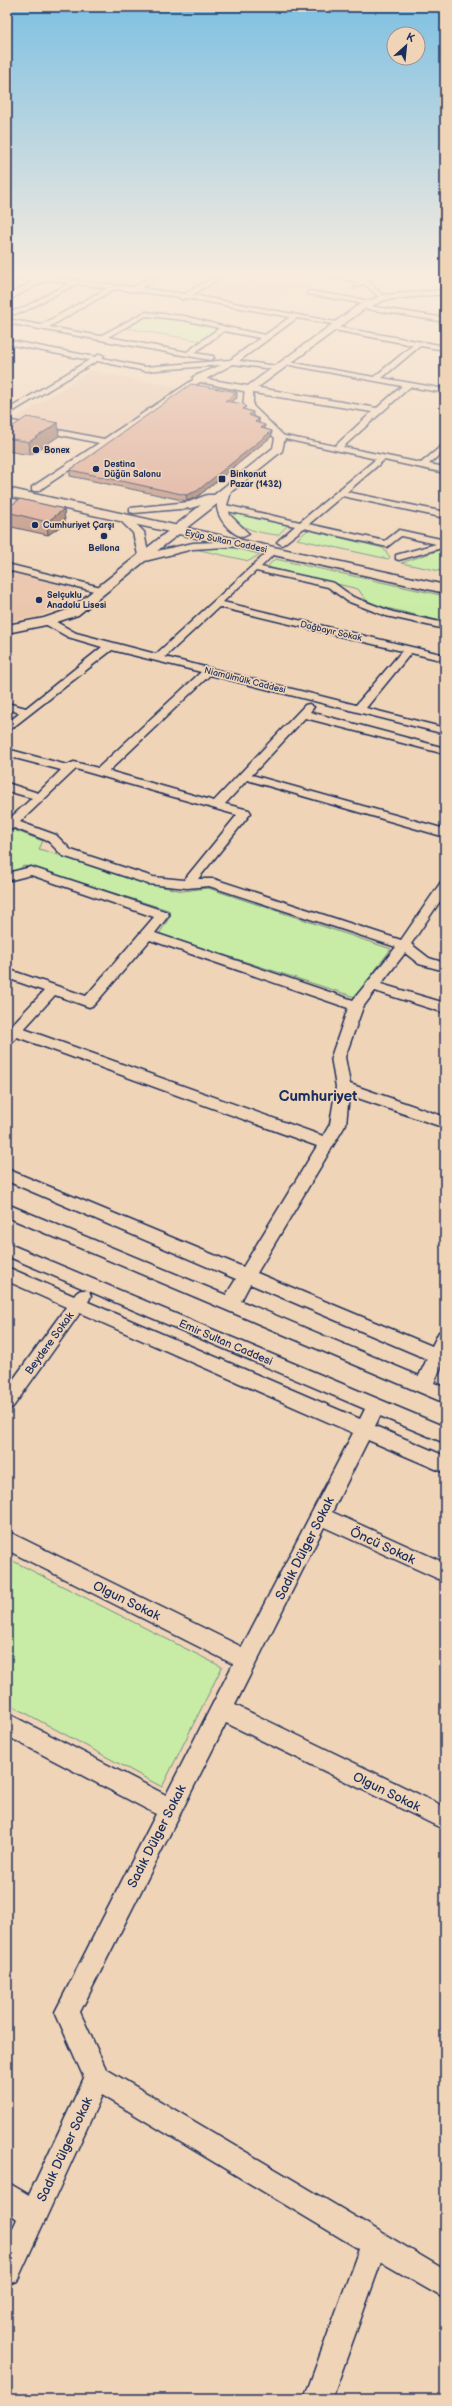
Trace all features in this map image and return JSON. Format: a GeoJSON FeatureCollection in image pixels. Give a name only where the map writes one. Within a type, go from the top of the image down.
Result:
{"type":"FeatureCollection","features":[{"type":"Feature","properties":{"kind":"main road","name":"Eyüp Sultan Caddesi"},"geometry":{"type":"LineString","coordinates":[[7,482],[35,488],[130,515]]}},
{"type":"Feature","properties":{"kind":"main road","name":"Eyüp Sultan Caddesi"},"geometry":{"type":"LineString","coordinates":[[7,492],[183,526],[277,547],[445,589]]}},
{"type":"Feature","properties":{"kind":"main road","name":"Eyüp Sultan Caddesi"},"geometry":{"type":"LineString","coordinates":[[277,547],[396,562],[445,578]]}},
{"type":"Feature","properties":{"kind":"street"},"geometry":{"type":"LineString","coordinates":[[7,413],[54,384]]}},
{"type":"Feature","properties":{"kind":"street"},"geometry":{"type":"LineString","coordinates":[[35,488],[107,442],[192,384]]}},
{"type":"Feature","properties":{"kind":"street"},"geometry":{"type":"LineString","coordinates":[[223,384],[248,390],[378,411]]}},
{"type":"Feature","properties":{"kind":"street"},"geometry":{"type":"LineString","coordinates":[[248,390],[255,384]]}},
{"type":"Feature","properties":{"kind":"street"},"geometry":{"type":"LineString","coordinates":[[337,448],[409,384]]}},
{"type":"Feature","properties":{"kind":"street"},"geometry":{"type":"LineString","coordinates":[[411,384],[445,390]]}},
{"type":"Feature","properties":{"kind":"street"},"geometry":{"type":"LineString","coordinates":[[248,390],[248,407],[280,437],[445,470]]}},
{"type":"Feature","properties":{"kind":"street"},"geometry":{"type":"LineString","coordinates":[[7,422],[107,442]]}},
{"type":"Feature","properties":{"kind":"street"},"geometry":{"type":"LineString","coordinates":[[7,628],[47,621],[74,612],[144,558],[278,449],[280,437]]}},
{"type":"Feature","properties":{"kind":"street"},"geometry":{"type":"LineString","coordinates":[[424,465],[445,445]]}},
{"type":"Feature","properties":{"kind":"street"},"geometry":{"type":"LineString","coordinates":[[158,658],[277,547],[383,457]]}},
{"type":"Feature","properties":{"kind":"street"},"geometry":{"type":"LineString","coordinates":[[144,558],[193,546],[241,539],[221,511],[220,502],[226,491]]}},
{"type":"Feature","properties":{"kind":"street"},"geometry":{"type":"LineString","coordinates":[[144,558],[138,532],[130,515],[191,505],[226,491]]}},
{"type":"Feature","properties":{"kind":"street"},"geometry":{"type":"LineString","coordinates":[[340,494],[445,515]]}},
{"type":"Feature","properties":{"kind":"street"},"geometry":{"type":"LineString","coordinates":[[221,507],[387,544]]}},
{"type":"Feature","properties":{"kind":"street"},"geometry":{"type":"LineString","coordinates":[[387,544],[399,533],[445,543]]}},
{"type":"Feature","properties":{"kind":"street"},"geometry":{"type":"LineString","coordinates":[[387,544],[396,562],[445,543]]}},
{"type":"Feature","properties":{"kind":"street"},"geometry":{"type":"LineString","coordinates":[[7,567],[102,590]]}},
{"type":"Feature","properties":{"kind":"street"},"geometry":{"type":"LineString","coordinates":[[254,568],[331,586],[350,600],[377,609],[445,626]]}},
{"type":"Feature","properties":{"kind":"street","name":"Dağbayır Sokak"},"geometry":{"type":"LineString","coordinates":[[216,603],[445,658]]}},
{"type":"Feature","properties":{"kind":"street","name":"Niamülmülk Caddesi"},"geometry":{"type":"LineString","coordinates":[[47,621],[72,635],[110,646],[445,731]]}},
{"type":"Feature","properties":{"kind":"street"},"geometry":{"type":"LineString","coordinates":[[7,729],[110,646]]}},
{"type":"Feature","properties":{"kind":"street"},"geometry":{"type":"LineString","coordinates":[[359,709],[409,649]]}},
{"type":"Feature","properties":{"kind":"street"},"geometry":{"type":"LineString","coordinates":[[101,772],[208,671]]}},
{"type":"Feature","properties":{"kind":"street"},"geometry":{"type":"LineString","coordinates":[[217,806],[317,698]]}},
{"type":"Feature","properties":{"kind":"street"},"geometry":{"type":"LineString","coordinates":[[7,706],[27,712]]}},
{"type":"Feature","properties":{"kind":"street"},"geometry":{"type":"LineString","coordinates":[[303,714],[445,750]]}},
{"type":"Feature","properties":{"kind":"street"},"geometry":{"type":"LineString","coordinates":[[7,752],[69,770]]}},
{"type":"Feature","properties":{"kind":"street"},"geometry":{"type":"LineString","coordinates":[[187,884],[245,813],[74,765],[10,825],[52,838],[67,853],[152,881],[187,884],[210,882],[404,945],[424,961],[445,967]]}},
{"type":"Feature","properties":{"kind":"street"},"geometry":{"type":"LineString","coordinates":[[244,776],[445,832]]}},
{"type":"Feature","properties":{"kind":"street"},"geometry":{"type":"LineString","coordinates":[[7,786],[40,797]]}},
{"type":"Feature","properties":{"kind":"street"},"geometry":{"type":"LineString","coordinates":[[7,877],[10,878],[30,871],[162,915],[147,935],[89,1002],[7,973]]}},
{"type":"Feature","properties":{"kind":"street"},"geometry":{"type":"LineString","coordinates":[[230,1304],[338,1124],[343,1087],[338,1057],[356,1006],[404,945],[445,886]]}},
{"type":"Feature","properties":{"kind":"street"},"geometry":{"type":"LineString","coordinates":[[147,935],[356,1006]]}},
{"type":"Feature","properties":{"kind":"street"},"geometry":{"type":"LineString","coordinates":[[372,986],[445,1008]]}},
{"type":"Feature","properties":{"kind":"street"},"geometry":{"type":"LineString","coordinates":[[53,989],[11,1035],[326,1143]]}},
{"type":"Feature","properties":{"kind":"street"},"geometry":{"type":"LineString","coordinates":[[343,1087],[445,1123]]}},
{"type":"Feature","properties":{"kind":"street"},"geometry":{"type":"LineString","coordinates":[[7,1175],[441,1357]]}},
{"type":"Feature","properties":{"kind":"street"},"geometry":{"type":"LineString","coordinates":[[7,1210],[445,1395]]}},
{"type":"Feature","properties":{"kind":"street","name":"Emir Sultan Caddesi"},"geometry":{"type":"LineString","coordinates":[[7,1249],[445,1436]]}},
{"type":"Feature","properties":{"kind":"street"},"geometry":{"type":"LineString","coordinates":[[7,1274],[445,1465]]}},
{"type":"Feature","properties":{"kind":"street","name":"Beydere Sokak"},"geometry":{"type":"LineString","coordinates":[[7,1402],[91,1285]]}},
{"type":"Feature","properties":{"kind":"street"},"geometry":{"type":"LineString","coordinates":[[424,1386],[441,1357],[445,1337]]}},
{"type":"Feature","properties":{"kind":"street","name":"Sadık Dülger Sokak"},"geometry":{"type":"LineString","coordinates":[[7,2271],[97,2078],[67,2012],[169,1809],[321,1516],[376,1406]]}},
{"type":"Feature","properties":{"kind":"street","name":"Öncü Sokak"},"geometry":{"type":"LineString","coordinates":[[321,1516],[445,1573]]}},
{"type":"Feature","properties":{"kind":"street","name":"Olgun Sokak"},"geometry":{"type":"LineString","coordinates":[[7,1540],[246,1660]]}},
{"type":"Feature","properties":{"kind":"street","name":"Olgun Sokak"},"geometry":{"type":"LineString","coordinates":[[221,1709],[445,1820]]}},
{"type":"Feature","properties":{"kind":"street"},"geometry":{"type":"LineString","coordinates":[[7,1724],[169,1809]]}},
{"type":"Feature","properties":{"kind":"street"},"geometry":{"type":"LineString","coordinates":[[97,2078],[445,2285]]}},
{"type":"Feature","properties":{"kind":"street"},"geometry":{"type":"LineString","coordinates":[[7,2195],[34,2214]]}},
{"type":"Feature","properties":{"kind":"street"},"geometry":{"type":"LineString","coordinates":[[318,2399],[374,2243]]}},
{"type":"Feature","properties":{"kind":"shaded area"},"geometry":{"type":"Polygon","coordinates":[[[69,384],[161,384],[181,388],[107,440],[12,421],[69,384]]]}},
{"type":"Feature","properties":{"kind":"shaded area","name":"Selçuklu Anadolu Lisesi"},"geometry":{"type":"Polygon","coordinates":[[[7,572],[74,588],[76,594],[66,606],[37,617],[7,621],[7,572]]]}},
{"type":"Feature","properties":{"kind":"green space"},"geometry":{"type":"Polygon","coordinates":[[[229,511],[288,525],[278,535],[263,533],[243,526],[237,522],[229,511]]]}},
{"type":"Feature","properties":{"kind":"green space"},"geometry":{"type":"Polygon","coordinates":[[[308,530],[383,548],[390,557],[388,559],[297,539],[308,530]]]}},
{"type":"Feature","properties":{"kind":"green space"},"geometry":{"type":"Polygon","coordinates":[[[224,546],[260,554],[249,561],[195,549],[224,546]]]}},
{"type":"Feature","properties":{"kind":"green space"},"geometry":{"type":"Polygon","coordinates":[[[445,549],[445,572],[401,563],[445,549]]]}},
{"type":"Feature","properties":{"kind":"green space"},"geometry":{"type":"Polygon","coordinates":[[[275,559],[445,596],[445,622],[378,606],[366,600],[358,589],[268,566],[275,559]]]}},
{"type":"Feature","properties":{"kind":"green space"},"geometry":{"type":"Polygon","coordinates":[[[11,829],[43,841],[39,849],[163,887],[183,891],[208,888],[391,949],[355,997],[159,934],[171,915],[168,910],[31,867],[23,866],[16,872],[7,869],[7,833],[11,829]]]}},
{"type":"Feature","properties":{"kind":"green space"},"geometry":{"type":"Polygon","coordinates":[[[7,1558],[222,1667],[162,1787],[7,1703],[7,1558]]]}},
{"type":"Feature","properties":{"kind":"building"},"geometry":{"type":"Polygon","coordinates":[[[191,384],[237,392],[225,401],[244,404],[246,407],[243,409],[253,412],[249,415],[259,419],[255,422],[265,425],[261,428],[272,431],[197,491],[186,495],[70,470],[191,384]]]}},
{"type":"Feature","properties":{"kind":"building"},"geometry":{"type":"Polygon","coordinates":[[[27,417],[58,423],[29,442],[7,438],[7,430],[27,417]]]}},
{"type":"Feature","properties":{"kind":"building"},"geometry":{"type":"Polygon","coordinates":[[[20,499],[64,509],[47,522],[7,512],[7,508],[20,499]]]}},
{"type":"Feature","properties":{"kind":"place","name":"Bonex"},"geometry":{"type":"Point","coordinates":[36,450]}},
{"type":"Feature","properties":{"kind":"place","name":"Destina Düğün Salonu"},"geometry":{"type":"Point","coordinates":[96,469]}},
{"type":"Feature","properties":{"kind":"place","name":"Binkonut Pazar (1432)"},"geometry":{"type":"Point","coordinates":[222,479]}},
{"type":"Feature","properties":{"kind":"place","name":"Cumhuriyet Çarşı"},"geometry":{"type":"Point","coordinates":[35,525]}},
{"type":"Feature","properties":{"kind":"place","name":"Bellona"},"geometry":{"type":"Point","coordinates":[104,536]}},
{"type":"Feature","properties":{"kind":"place","name":"Selçuklu Anadolu Lisesi"},"geometry":{"type":"Point","coordinates":[39,600]}},
{"type":"Feature","properties":{"kind":"district","name":"Cumhuriyet"},"geometry":{"type":"Point","coordinates":[318,1096]}}]}
